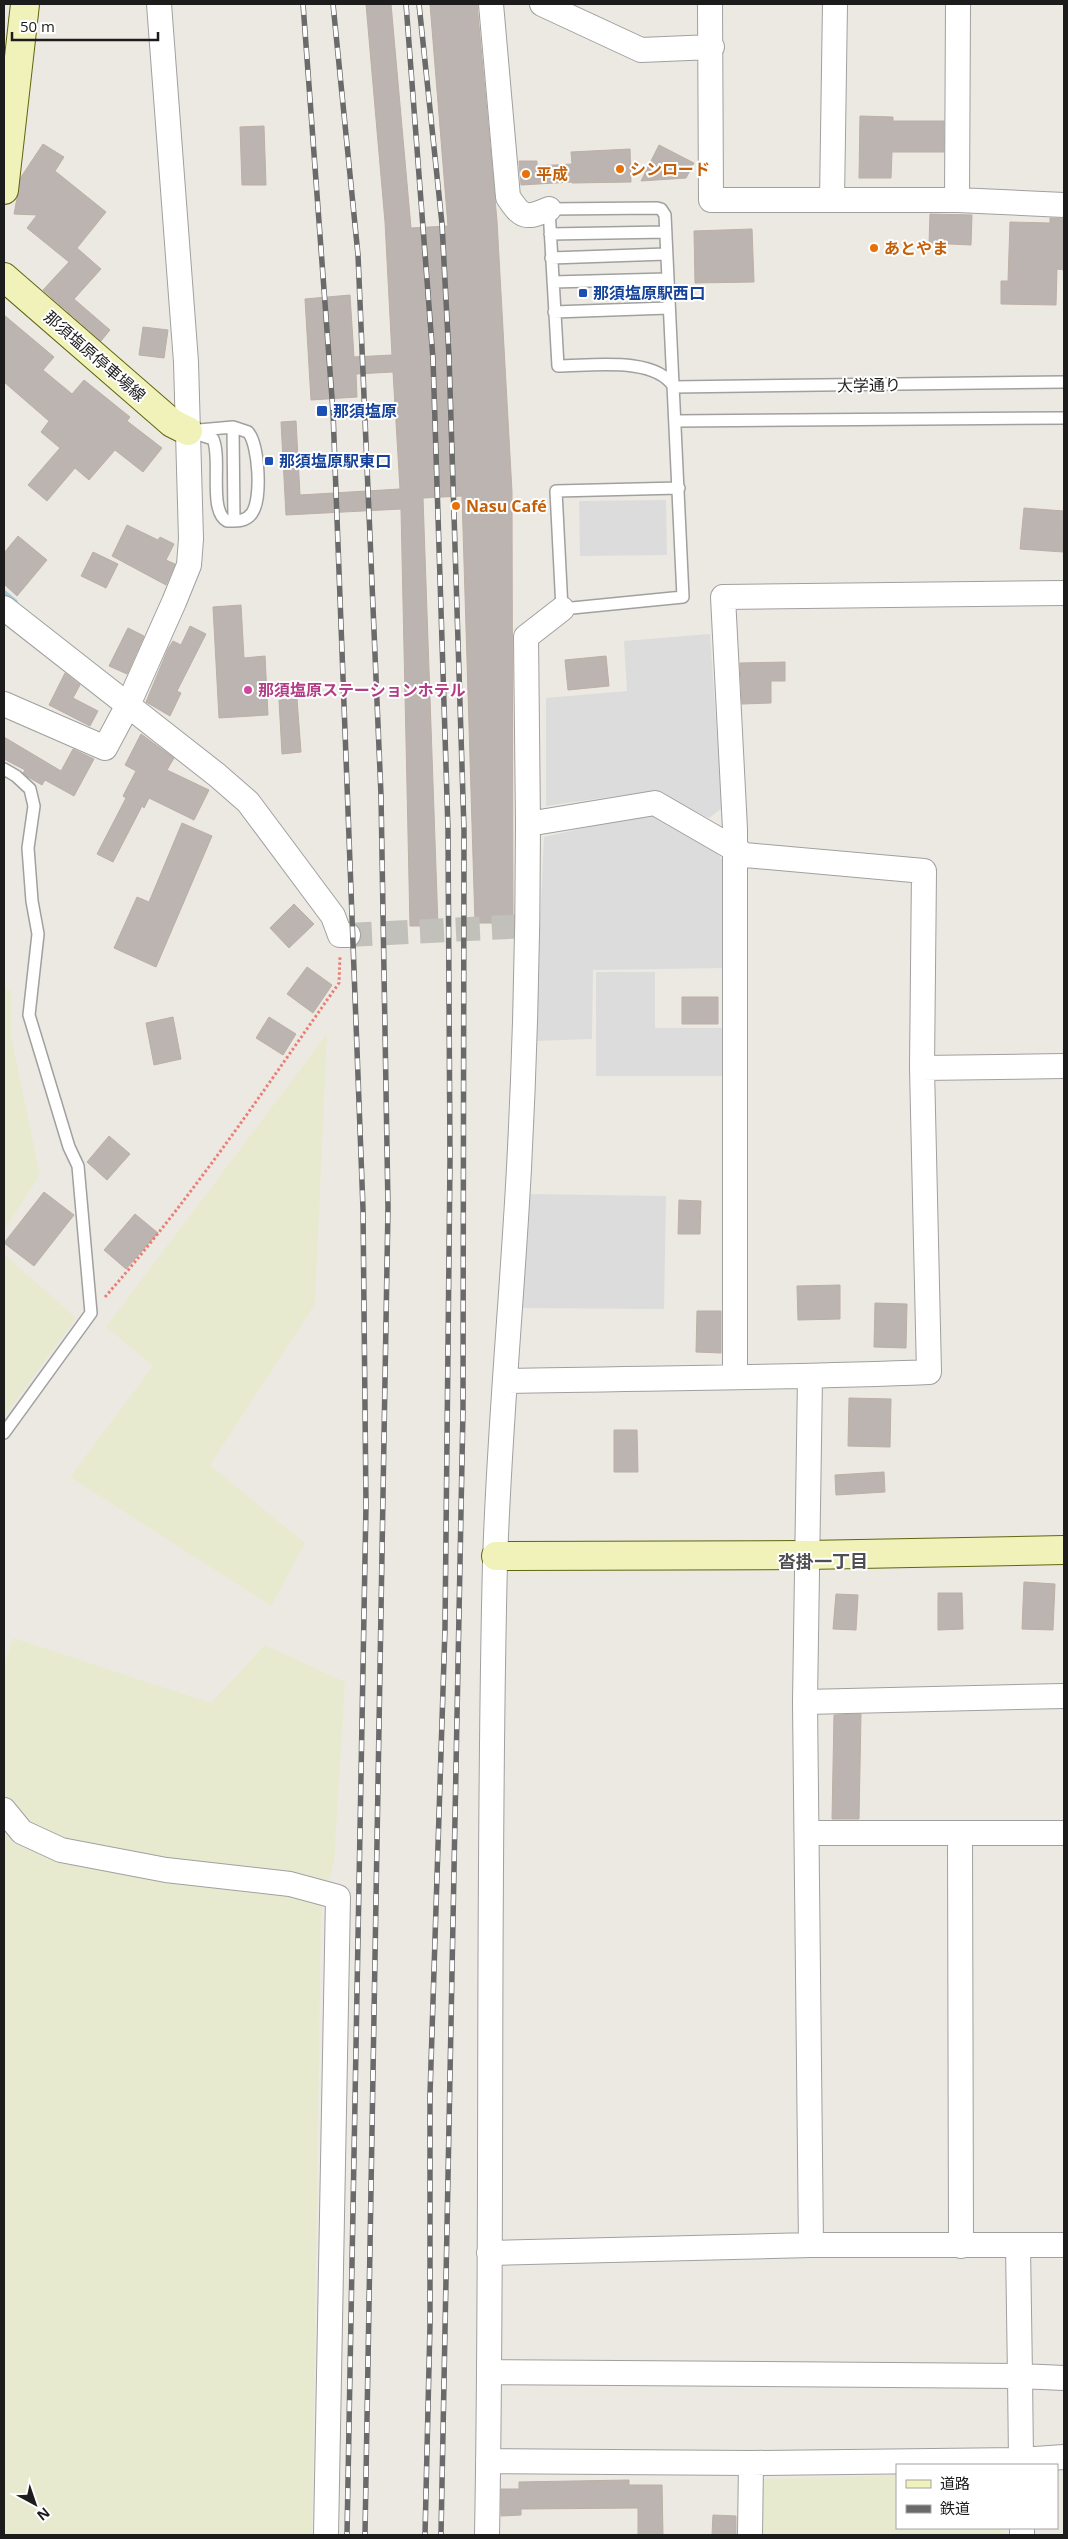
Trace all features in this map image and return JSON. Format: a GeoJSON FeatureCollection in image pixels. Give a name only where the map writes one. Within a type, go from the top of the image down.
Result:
{"type":"FeatureCollection","features":[{"type":"Feature","properties":{"kind":"street"},"geometry":{"type":"LineString","coordinates":[[4,190],[25,4]]}},
{"type":"Feature","properties":{"kind":"street"},"geometry":{"type":"LineString","coordinates":[[4,704],[105,748],[128,705],[189,565],[191,539],[186,362],[160,4]]}},
{"type":"Feature","properties":{"kind":"street"},"geometry":{"type":"LineString","coordinates":[[491,4],[508,197],[522,215],[530,217],[548,209]]}},
{"type":"Feature","properties":{"kind":"street"},"geometry":{"type":"LineString","coordinates":[[542,4],[641,50],[712,47]]}},
{"type":"Feature","properties":{"kind":"street"},"geometry":{"type":"LineString","coordinates":[[710,4],[712,47],[711,200],[957,200],[1064,205]]}},
{"type":"Feature","properties":{"kind":"street"},"geometry":{"type":"LineString","coordinates":[[832,200],[835,4]]}},
{"type":"Feature","properties":{"kind":"street"},"geometry":{"type":"LineString","coordinates":[[957,200],[958,4]]}},
{"type":"Feature","properties":{"kind":"street","name":"那須塩原停車場線"},"geometry":{"type":"LineString","coordinates":[[4,277],[172,423],[188,431]]}},
{"type":"Feature","properties":{"kind":"street"},"geometry":{"type":"LineString","coordinates":[[735,1376],[735,848],[723,597],[1064,593]]}},
{"type":"Feature","properties":{"kind":"street"},"geometry":{"type":"LineString","coordinates":[[4,608],[217,775],[248,802],[333,916],[344,934]]}},
{"type":"Feature","properties":{"kind":"street"},"geometry":{"type":"LineString","coordinates":[[487,2535],[491,1767],[496,1556],[519,1167],[528,926],[526,637],[562,609]]}},
{"type":"Feature","properties":{"kind":"street"},"geometry":{"type":"LineString","coordinates":[[505,1381],[735,1376],[810,1377],[929,1372],[922,1068],[924,871],[745,855],[655,803],[528,824]]}},
{"type":"Feature","properties":{"kind":"street"},"geometry":{"type":"LineString","coordinates":[[922,1068],[1064,1066]]}},
{"type":"Feature","properties":{"kind":"street"},"geometry":{"type":"LineString","coordinates":[[810,1377],[805,1702],[811,2245]]}},
{"type":"Feature","properties":{"kind":"street"},"geometry":{"type":"LineString","coordinates":[[496,1556],[806,1556],[1064,1550]]}},
{"type":"Feature","properties":{"kind":"street"},"geometry":{"type":"LineString","coordinates":[[805,1702],[1064,1696]]}},
{"type":"Feature","properties":{"kind":"street"},"geometry":{"type":"LineString","coordinates":[[4,1810],[22,1832],[60,1850],[166,1870],[290,1884],[338,1897],[326,2535]]}},
{"type":"Feature","properties":{"kind":"street"},"geometry":{"type":"LineString","coordinates":[[807,1833],[1064,1833]]}},
{"type":"Feature","properties":{"kind":"street"},"geometry":{"type":"LineString","coordinates":[[960,1833],[961,2246]]}},
{"type":"Feature","properties":{"kind":"street"},"geometry":{"type":"LineString","coordinates":[[489,2253],[811,2245],[1064,2245]]}},
{"type":"Feature","properties":{"kind":"street"},"geometry":{"type":"LineString","coordinates":[[1018,2246],[1021,2463]]}},
{"type":"Feature","properties":{"kind":"street"},"geometry":{"type":"LineString","coordinates":[[489,2372],[1020,2376],[1064,2378]]}},
{"type":"Feature","properties":{"kind":"street"},"geometry":{"type":"LineString","coordinates":[[488,2461],[1021,2463],[1064,2457]]}},
{"type":"Feature","properties":{"kind":"street"},"geometry":{"type":"LineString","coordinates":[[750,2535],[751,2463]]}},
{"type":"Feature","properties":{"kind":"lane"},"geometry":{"type":"LineString","coordinates":[[674,387],[669,378],[649,368],[630,366],[558,366],[548,209],[657,208],[661,209],[665,215],[668,308],[677,421],[678,445],[683,597],[562,609],[556,491],[679,488]]}},
{"type":"Feature","properties":{"kind":"lane"},"geometry":{"type":"LineString","coordinates":[[550,234],[666,232]]}},
{"type":"Feature","properties":{"kind":"lane"},"geometry":{"type":"LineString","coordinates":[[551,258],[666,254]]}},
{"type":"Feature","properties":{"kind":"lane"},"geometry":{"type":"LineString","coordinates":[[552,282],[667,279]]}},
{"type":"Feature","properties":{"kind":"lane"},"geometry":{"type":"LineString","coordinates":[[554,312],[668,308]]}},
{"type":"Feature","properties":{"kind":"lane","name":"大学通り"},"geometry":{"type":"LineString","coordinates":[[674,387],[1064,382]]}},
{"type":"Feature","properties":{"kind":"lane"},"geometry":{"type":"LineString","coordinates":[[677,421],[1064,418]]}},
{"type":"Feature","properties":{"kind":"lane"},"geometry":{"type":"LineString","coordinates":[[233,428],[234,521]]}},
{"type":"Feature","properties":{"kind":"lane"},"geometry":{"type":"LineString","coordinates":[[242,428],[253,438],[258,476],[257,498],[253,512],[241,521],[223,519],[217,505],[217,447],[213,439],[188,431],[242,428]]}},
{"type":"Feature","properties":{"kind":"lane"},"geometry":{"type":"LineString","coordinates":[[4,769],[16,776],[30,789],[34,806],[28,848],[32,901],[38,934],[29,1015],[69,1147],[78,1166],[92,1313],[4,1433]]}},
{"type":"Feature","properties":{"kind":"path"},"geometry":{"type":"LineString","coordinates":[[92,1313],[151,1244],[339,983],[344,934]]}},
{"type":"Feature","properties":{"kind":"green space"},"geometry":{"type":"Polygon","coordinates":[[[4,987],[11,991],[11,1036],[40,1175],[4,1230],[4,987]]]}},
{"type":"Feature","properties":{"kind":"green space"},"geometry":{"type":"Polygon","coordinates":[[[327,1034],[315,1304],[210,1465],[305,1543],[271,1606],[70,1477],[153,1366],[106,1327],[327,1034]]]}},
{"type":"Feature","properties":{"kind":"green space"},"geometry":{"type":"Polygon","coordinates":[[[4,1254],[76,1318],[4,1417],[4,1254]]]}},
{"type":"Feature","properties":{"kind":"green space"},"geometry":{"type":"Polygon","coordinates":[[[13,1638],[211,1703],[265,1645],[345,1682],[334,1862],[321,1911],[312,2535],[4,2535],[4,1665],[13,1638]]]}},
{"type":"Feature","properties":{"kind":"green space"},"geometry":{"type":"Polygon","coordinates":[[[896,2475],[896,2529],[1004,2529],[1004,2535],[763,2535],[763,2479],[896,2475]]]}},
{"type":"Feature","properties":{"kind":"shaded area"},"geometry":{"type":"Polygon","coordinates":[[[666,500],[667,555],[580,556],[579,501],[666,500]]]}},
{"type":"Feature","properties":{"kind":"shaded area"},"geometry":{"type":"Polygon","coordinates":[[[710,634],[722,808],[709,818],[652,791],[546,806],[546,698],[627,691],[624,641],[710,634]]]}},
{"type":"Feature","properties":{"kind":"shaded area"},"geometry":{"type":"Polygon","coordinates":[[[653,816],[712,848],[726,864],[724,968],[593,970],[592,1039],[535,1041],[544,837],[628,818],[653,816]]]}},
{"type":"Feature","properties":{"kind":"shaded area"},"geometry":{"type":"Polygon","coordinates":[[[596,972],[655,972],[655,1028],[725,1028],[725,1076],[596,1076],[596,972]]]}},
{"type":"Feature","properties":{"kind":"shaded area"},"geometry":{"type":"Polygon","coordinates":[[[524,1194],[666,1196],[664,1309],[523,1308],[524,1194]]]}},
{"type":"Feature","properties":{"kind":"building"},"geometry":{"type":"Polygon","coordinates":[[[366,4],[391,4],[411,228],[448,226],[430,4],[477,4],[497,221],[512,492],[513,923],[475,923],[462,496],[423,498],[438,926],[410,926],[401,509],[286,515],[281,422],[296,421],[300,495],[400,489],[393,372],[356,374],[357,397],[311,400],[305,299],[350,295],[354,357],[392,355],[385,222],[366,4]]]}},
{"type":"Feature","properties":{"kind":"building"},"geometry":{"type":"Polygon","coordinates":[[[860,116],[893,117],[893,121],[944,121],[944,152],[892,152],[891,178],[859,178],[860,116]]]}},
{"type":"Feature","properties":{"kind":"building"},"geometry":{"type":"Polygon","coordinates":[[[264,126],[266,185],[242,185],[240,127],[264,126]]]}},
{"type":"Feature","properties":{"kind":"building"},"geometry":{"type":"Polygon","coordinates":[[[43,144],[64,157],[55,171],[106,212],[77,248],[101,269],[74,299],[110,330],[101,341],[43,290],[69,262],[27,228],[37,215],[14,214],[21,177],[43,144]]]}},
{"type":"Feature","properties":{"kind":"building"},"geometry":{"type":"Polygon","coordinates":[[[659,145],[694,163],[686,178],[641,181],[659,145]]]}},
{"type":"Feature","properties":{"kind":"building"},"geometry":{"type":"Polygon","coordinates":[[[630,149],[631,182],[572,182],[521,185],[519,161],[537,161],[537,166],[572,164],[571,152],[630,149]]]}},
{"type":"Feature","properties":{"kind":"building"},"geometry":{"type":"Polygon","coordinates":[[[930,214],[972,215],[971,245],[929,243],[930,214]]]}},
{"type":"Feature","properties":{"kind":"building"},"geometry":{"type":"Polygon","coordinates":[[[1050,218],[1064,219],[1064,270],[1057,269],[1056,305],[1001,304],[1001,281],[1008,281],[1010,222],[1050,223],[1050,218]]]}},
{"type":"Feature","properties":{"kind":"building"},"geometry":{"type":"Polygon","coordinates":[[[752,229],[754,282],[695,283],[694,231],[752,229]]]}},
{"type":"Feature","properties":{"kind":"building"},"geometry":{"type":"Polygon","coordinates":[[[4,315],[54,357],[43,370],[72,394],[84,380],[130,417],[127,421],[162,448],[143,472],[115,450],[89,480],[75,468],[47,501],[28,485],[60,448],[41,432],[49,421],[4,382],[4,315]]]}},
{"type":"Feature","properties":{"kind":"building"},"geometry":{"type":"Polygon","coordinates":[[[143,327],[168,330],[164,358],[139,355],[143,327]]]}},
{"type":"Feature","properties":{"kind":"building"},"geometry":{"type":"Polygon","coordinates":[[[1024,508],[1064,511],[1063,552],[1020,549],[1024,508]]]}},
{"type":"Feature","properties":{"kind":"building"},"geometry":{"type":"Polygon","coordinates":[[[127,525],[158,540],[160,537],[174,544],[166,560],[175,564],[166,585],[112,556],[127,525]]]}},
{"type":"Feature","properties":{"kind":"building"},"geometry":{"type":"Polygon","coordinates":[[[18,536],[47,560],[17,596],[4,584],[4,553],[18,536]]]}},
{"type":"Feature","properties":{"kind":"building"},"geometry":{"type":"Polygon","coordinates":[[[93,552],[118,564],[106,588],[81,576],[93,552]]]}},
{"type":"Feature","properties":{"kind":"building"},"geometry":{"type":"Polygon","coordinates":[[[241,605],[244,658],[265,656],[268,715],[219,718],[213,607],[241,605]]]}},
{"type":"Feature","properties":{"kind":"building"},"geometry":{"type":"Polygon","coordinates":[[[190,626],[206,634],[177,691],[181,693],[170,716],[146,702],[168,649],[173,641],[181,645],[190,626]]]}},
{"type":"Feature","properties":{"kind":"building"},"geometry":{"type":"Polygon","coordinates":[[[128,628],[144,636],[127,674],[109,666],[128,628]]]}},
{"type":"Feature","properties":{"kind":"building"},"geometry":{"type":"Polygon","coordinates":[[[606,656],[609,686],[568,690],[565,660],[606,656]]]}},
{"type":"Feature","properties":{"kind":"building"},"geometry":{"type":"Polygon","coordinates":[[[785,662],[785,681],[771,681],[771,703],[742,704],[740,663],[785,662]]]}},
{"type":"Feature","properties":{"kind":"building"},"geometry":{"type":"Polygon","coordinates":[[[65,673],[80,685],[73,698],[98,711],[90,726],[49,705],[65,673]]]}},
{"type":"Feature","properties":{"kind":"building"},"geometry":{"type":"Polygon","coordinates":[[[297,699],[301,752],[282,754],[279,700],[297,699]]]}},
{"type":"Feature","properties":{"kind":"building"},"geometry":{"type":"Polygon","coordinates":[[[141,734],[174,758],[167,770],[209,790],[194,820],[149,798],[144,808],[142,806],[113,862],[97,854],[126,798],[123,796],[136,771],[125,765],[141,734]]]}},
{"type":"Feature","properties":{"kind":"building"},"geometry":{"type":"Polygon","coordinates":[[[4,737],[61,771],[73,749],[94,759],[74,796],[45,780],[42,785],[23,773],[25,770],[4,759],[4,737]]]}},
{"type":"Feature","properties":{"kind":"building"},"geometry":{"type":"Polygon","coordinates":[[[182,823],[212,836],[156,967],[114,948],[137,897],[149,902],[182,823]]]}},
{"type":"Feature","properties":{"kind":"building"},"geometry":{"type":"Polygon","coordinates":[[[294,904],[314,924],[289,948],[270,928],[294,904]]]}},
{"type":"Feature","properties":{"kind":"building"},"geometry":{"type":"Polygon","coordinates":[[[307,967],[332,985],[313,1013],[287,994],[307,967]]]}},
{"type":"Feature","properties":{"kind":"building"},"geometry":{"type":"Polygon","coordinates":[[[682,997],[718,997],[718,1024],[682,1024],[682,997]]]}},
{"type":"Feature","properties":{"kind":"building"},"geometry":{"type":"Polygon","coordinates":[[[173,1017],[181,1059],[154,1065],[146,1023],[173,1017]]]}},
{"type":"Feature","properties":{"kind":"building"},"geometry":{"type":"Polygon","coordinates":[[[269,1017],[296,1034],[283,1055],[256,1038],[269,1017]]]}},
{"type":"Feature","properties":{"kind":"building"},"geometry":{"type":"Polygon","coordinates":[[[109,1136],[130,1154],[107,1180],[87,1162],[109,1136]]]}},
{"type":"Feature","properties":{"kind":"building"},"geometry":{"type":"Polygon","coordinates":[[[44,1192],[74,1215],[34,1266],[4,1243],[44,1192]]]}},
{"type":"Feature","properties":{"kind":"building"},"geometry":{"type":"Polygon","coordinates":[[[679,1200],[701,1201],[700,1234],[678,1234],[679,1200]]]}},
{"type":"Feature","properties":{"kind":"building"},"geometry":{"type":"Polygon","coordinates":[[[135,1214],[158,1233],[126,1269],[104,1250],[135,1214]]]}},
{"type":"Feature","properties":{"kind":"building"},"geometry":{"type":"Polygon","coordinates":[[[840,1285],[840,1319],[798,1320],[797,1286],[840,1285]]]}},
{"type":"Feature","properties":{"kind":"building"},"geometry":{"type":"Polygon","coordinates":[[[875,1303],[907,1304],[906,1348],[874,1347],[875,1303]]]}},
{"type":"Feature","properties":{"kind":"building"},"geometry":{"type":"Polygon","coordinates":[[[697,1311],[721,1311],[721,1353],[696,1352],[697,1311]]]}},
{"type":"Feature","properties":{"kind":"building"},"geometry":{"type":"Polygon","coordinates":[[[849,1398],[891,1399],[890,1447],[848,1446],[849,1398]]]}},
{"type":"Feature","properties":{"kind":"building"},"geometry":{"type":"Polygon","coordinates":[[[614,1430],[637,1430],[638,1472],[614,1472],[614,1430]]]}},
{"type":"Feature","properties":{"kind":"building"},"geometry":{"type":"Polygon","coordinates":[[[884,1472],[885,1492],[836,1495],[835,1475],[884,1472]]]}},
{"type":"Feature","properties":{"kind":"building"},"geometry":{"type":"Polygon","coordinates":[[[1024,1582],[1055,1584],[1053,1630],[1022,1629],[1024,1582]]]}},
{"type":"Feature","properties":{"kind":"building"},"geometry":{"type":"Polygon","coordinates":[[[938,1593],[962,1593],[963,1629],[938,1630],[938,1593]]]}},
{"type":"Feature","properties":{"kind":"building"},"geometry":{"type":"Polygon","coordinates":[[[836,1594],[858,1595],[856,1630],[833,1629],[836,1594]]]}},
{"type":"Feature","properties":{"kind":"building"},"geometry":{"type":"Polygon","coordinates":[[[861,1714],[859,1819],[832,1819],[834,1715],[861,1714]]]}},
{"type":"Feature","properties":{"kind":"building"},"geometry":{"type":"Polygon","coordinates":[[[629,2480],[629,2485],[662,2485],[663,2535],[638,2535],[638,2508],[521,2509],[521,2515],[501,2516],[501,2489],[519,2489],[519,2482],[629,2480]]]}},
{"type":"Feature","properties":{"kind":"building"},"geometry":{"type":"Polygon","coordinates":[[[713,2515],[736,2516],[736,2535],[712,2535],[713,2515]]]}},
{"type":"Feature","properties":{"kind":"waterway"},"geometry":{"type":"LineString","coordinates":[[4,593],[15,602]]}},
{"type":"Feature","properties":{"kind":"tunnel"},"geometry":{"type":"LineString","coordinates":[[348,935],[528,926]]}},
{"type":"Feature","properties":{"kind":"railway"},"geometry":{"type":"LineString","coordinates":[[303,4],[333,412],[363,1209],[366,1505],[347,2535]]}},
{"type":"Feature","properties":{"kind":"railway"},"geometry":{"type":"LineString","coordinates":[[333,4],[358,255],[381,795],[388,1207],[365,2535]]}},
{"type":"Feature","properties":{"kind":"railway"},"geometry":{"type":"LineString","coordinates":[[406,4],[433,359],[448,829],[450,1161],[445,1628],[430,2095],[430,2324],[425,2535]]}},
{"type":"Feature","properties":{"kind":"railway"},"geometry":{"type":"LineString","coordinates":[[419,4],[442,224],[449,357],[464,830],[463,1410],[441,2535]]}},
{"type":"Feature","properties":{"kind":"place","name":"シンロード"},"geometry":{"type":"Point","coordinates":[620,169]}},
{"type":"Feature","properties":{"kind":"place","name":"平成"},"geometry":{"type":"Point","coordinates":[526,174]}},
{"type":"Feature","properties":{"kind":"place","name":"あとやま"},"geometry":{"type":"Point","coordinates":[874,248]}},
{"type":"Feature","properties":{"kind":"place","name":"那須塩原駅西口"},"geometry":{"type":"Point","coordinates":[583,293]}},
{"type":"Feature","properties":{"kind":"place","name":"那須塩原"},"geometry":{"type":"Point","coordinates":[322,411]}},
{"type":"Feature","properties":{"kind":"place","name":"那須塩原駅東口"},"geometry":{"type":"Point","coordinates":[269,461]}},
{"type":"Feature","properties":{"kind":"place","name":"Nasu Café"},"geometry":{"type":"Point","coordinates":[456,506]}},
{"type":"Feature","properties":{"kind":"place","name":"那須塩原ステーションホテル"},"geometry":{"type":"Point","coordinates":[248,690]}},
{"type":"Feature","properties":{"kind":"district","name":"沓掛一丁目"},"geometry":{"type":"Point","coordinates":[823,1562]}}]}
